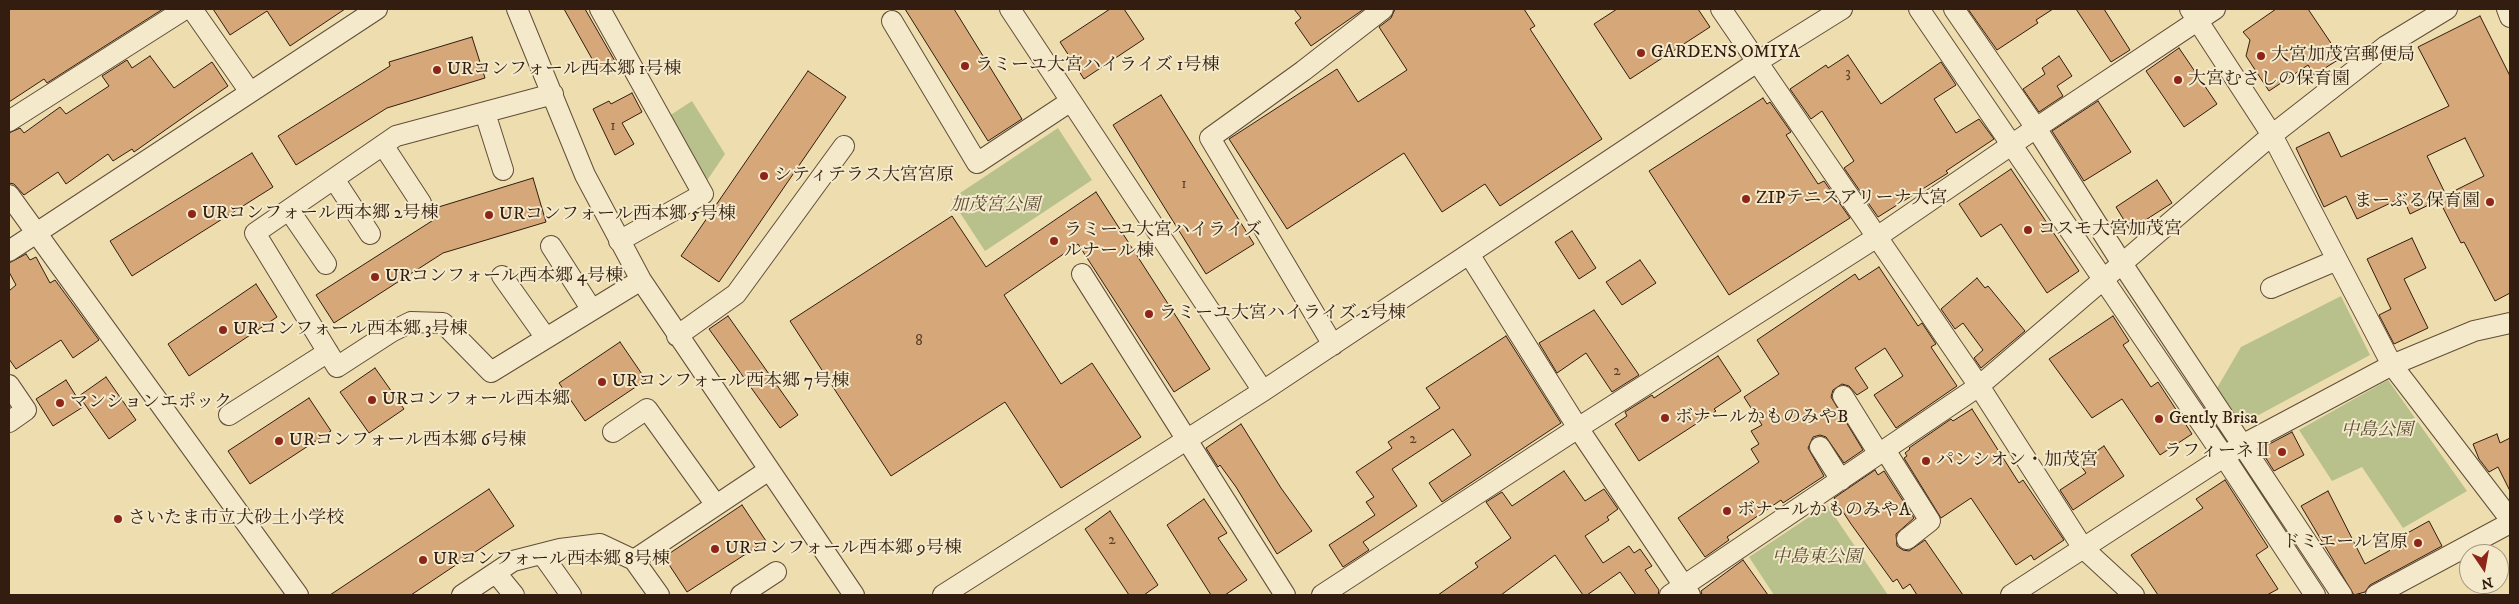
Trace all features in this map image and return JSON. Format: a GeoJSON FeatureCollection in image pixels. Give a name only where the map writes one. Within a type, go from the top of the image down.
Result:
{"type":"FeatureCollection","features":[{"type":"Feature","properties":{"kind":"street"},"geometry":{"type":"LineString","coordinates":[[9,121],[185,9]]}},
{"type":"Feature","properties":{"kind":"street"},"geometry":{"type":"LineString","coordinates":[[192,9],[250,92]]}},
{"type":"Feature","properties":{"kind":"street"},"geometry":{"type":"LineString","coordinates":[[9,251],[377,9]]}},
{"type":"Feature","properties":{"kind":"street"},"geometry":{"type":"LineString","coordinates":[[517,9],[585,176],[641,280],[677,336],[854,595]]}},
{"type":"Feature","properties":{"kind":"street"},"geometry":{"type":"LineString","coordinates":[[600,9],[702,194],[619,241]]}},
{"type":"Feature","properties":{"kind":"street"},"geometry":{"type":"LineString","coordinates":[[1010,9],[1263,391]]}},
{"type":"Feature","properties":{"kind":"street"},"geometry":{"type":"LineString","coordinates":[[1333,344],[1210,138],[1383,9]]}},
{"type":"Feature","properties":{"kind":"street"},"geometry":{"type":"LineString","coordinates":[[1721,9],[1979,386],[2083,548],[2134,595]]}},
{"type":"Feature","properties":{"kind":"street"},"geometry":{"type":"LineString","coordinates":[[943,595],[1263,391],[1757,62],[1842,9]]}},
{"type":"Feature","properties":{"kind":"street"},"geometry":{"type":"LineString","coordinates":[[1919,9],[2122,266],[2233,450],[2315,595]]}},
{"type":"Feature","properties":{"kind":"street"},"geometry":{"type":"LineString","coordinates":[[1954,9],[2022,137],[2105,281],[2342,595]]}},
{"type":"Feature","properties":{"kind":"street"},"geometry":{"type":"LineString","coordinates":[[1322,595],[1578,428],[1877,237],[2022,137],[2193,15],[2215,9]]}},
{"type":"Feature","properties":{"kind":"street"},"geometry":{"type":"LineString","coordinates":[[1469,254],[1681,592],[1979,386],[2105,281],[2272,135],[2386,46],[2447,9]]}},
{"type":"Feature","properties":{"kind":"street"},"geometry":{"type":"LineString","coordinates":[[2507,9],[2510,17]]}},
{"type":"Feature","properties":{"kind":"street"},"geometry":{"type":"LineString","coordinates":[[2193,15],[2272,135],[2392,365],[2510,518]]}},
{"type":"Feature","properties":{"kind":"street"},"geometry":{"type":"LineString","coordinates":[[892,21],[977,163],[1071,102]]}},
{"type":"Feature","properties":{"kind":"street"},"geometry":{"type":"LineString","coordinates":[[553,94],[396,136],[255,233],[337,367],[391,332],[412,322],[443,323],[491,372],[641,280]]}},
{"type":"Feature","properties":{"kind":"street"},"geometry":{"type":"LineString","coordinates":[[485,112],[503,170]]}},
{"type":"Feature","properties":{"kind":"street"},"geometry":{"type":"LineString","coordinates":[[383,145],[421,203]]}},
{"type":"Feature","properties":{"kind":"street"},"geometry":{"type":"LineString","coordinates":[[677,336],[736,294],[844,146]]}},
{"type":"Feature","properties":{"kind":"street"},"geometry":{"type":"LineString","coordinates":[[334,179],[370,234]]}},
{"type":"Feature","properties":{"kind":"street"},"geometry":{"type":"LineString","coordinates":[[9,196],[298,595]]}},
{"type":"Feature","properties":{"kind":"street"},"geometry":{"type":"LineString","coordinates":[[289,210],[326,264]]}},
{"type":"Feature","properties":{"kind":"street"},"geometry":{"type":"LineString","coordinates":[[551,246],[592,310]]}},
{"type":"Feature","properties":{"kind":"street"},"geometry":{"type":"LineString","coordinates":[[2271,288],[2337,260]]}},
{"type":"Feature","properties":{"kind":"street"},"geometry":{"type":"LineString","coordinates":[[1082,274],[1285,595]]}},
{"type":"Feature","properties":{"kind":"street"},"geometry":{"type":"LineString","coordinates":[[502,276],[546,338]]}},
{"type":"Feature","properties":{"kind":"street"},"geometry":{"type":"LineString","coordinates":[[2011,595],[2233,450],[2392,365],[2474,331],[2510,323]]}},
{"type":"Feature","properties":{"kind":"street"},"geometry":{"type":"LineString","coordinates":[[230,414],[328,352]]}},
{"type":"Feature","properties":{"kind":"street"},"geometry":{"type":"LineString","coordinates":[[9,385],[26,410],[9,422]]}},
{"type":"Feature","properties":{"kind":"street"},"geometry":{"type":"LineString","coordinates":[[1843,396],[1930,521],[1906,539]]}},
{"type":"Feature","properties":{"kind":"street"},"geometry":{"type":"LineString","coordinates":[[613,432],[647,409],[716,505]]}},
{"type":"Feature","properties":{"kind":"street"},"geometry":{"type":"LineString","coordinates":[[1820,447],[1841,480]]}},
{"type":"Feature","properties":{"kind":"street"},"geometry":{"type":"LineString","coordinates":[[634,560],[769,470]]}},
{"type":"Feature","properties":{"kind":"street"},"geometry":{"type":"LineString","coordinates":[[2376,595],[2510,523]]}},
{"type":"Feature","properties":{"kind":"street"},"geometry":{"type":"LineString","coordinates":[[462,595],[513,561],[600,544],[634,560],[659,595]]}},
{"type":"Feature","properties":{"kind":"street"},"geometry":{"type":"LineString","coordinates":[[542,554],[572,595]]}},
{"type":"Feature","properties":{"kind":"street"},"geometry":{"type":"LineString","coordinates":[[748,593],[776,572]]}},
{"type":"Feature","properties":{"kind":"street"},"geometry":{"type":"LineString","coordinates":[[496,573],[514,595]]}},
{"type":"Feature","properties":{"kind":"green space"},"geometry":{"type":"Polygon","coordinates":[[[692,101],[725,154],[706,182],[669,116],[692,101]]]}},
{"type":"Feature","properties":{"kind":"green space","name":"加茂宮公園"},"geometry":{"type":"Polygon","coordinates":[[[1058,128],[1092,180],[985,251],[951,199],[1058,128]]]}},
{"type":"Feature","properties":{"kind":"green space","name":"中島公園"},"geometry":{"type":"Polygon","coordinates":[[[2341,296],[2370,355],[2242,424],[2217,388],[2241,347],[2341,296]]]}},
{"type":"Feature","properties":{"kind":"green space","name":"中島公園"},"geometry":{"type":"Polygon","coordinates":[[[2388,380],[2467,491],[2403,528],[2362,467],[2332,481],[2299,430],[2388,380]]]}},
{"type":"Feature","properties":{"kind":"green space","name":"中島東公園"},"geometry":{"type":"Polygon","coordinates":[[[1827,505],[1888,595],[1774,595],[1749,557],[1827,505]]]}},
{"type":"Feature","properties":{"kind":"building"},"geometry":{"type":"Polygon","coordinates":[[[9,9],[163,9],[47,83],[44,79],[9,102],[9,9]]]}},
{"type":"Feature","properties":{"kind":"building"},"geometry":{"type":"Polygon","coordinates":[[[213,9],[345,9],[290,46],[267,11],[230,35],[213,9]]]}},
{"type":"Feature","properties":{"kind":"building"},"geometry":{"type":"Polygon","coordinates":[[[564,9],[585,9],[616,63],[600,73],[564,9]]]}},
{"type":"Feature","properties":{"kind":"building","name":"ラミーユ大宮ハイライズ 1号棟"},"geometry":{"type":"Polygon","coordinates":[[[905,9],[954,9],[1022,119],[988,141],[905,9]]]}},
{"type":"Feature","properties":{"kind":"building"},"geometry":{"type":"Polygon","coordinates":[[[1110,9],[1124,9],[1144,39],[1084,79],[1060,42],[1110,9]]]}},
{"type":"Feature","properties":{"kind":"building"},"geometry":{"type":"Polygon","coordinates":[[[1294,9],[1364,9],[1311,46],[1295,23],[1301,18],[1294,9]]]}},
{"type":"Feature","properties":{"kind":"building"},"geometry":{"type":"Polygon","coordinates":[[[1395,9],[1524,9],[1535,26],[1530,29],[1602,139],[1500,206],[1485,184],[1442,212],[1404,153],[1287,229],[1229,139],[1337,69],[1358,102],[1407,70],[1379,27],[1391,18],[1395,9]]]}},
{"type":"Feature","properties":{"kind":"building","name":"GARDENS OMIYA"},"geometry":{"type":"Polygon","coordinates":[[[1617,9],[1698,9],[1710,27],[1630,79],[1594,24],[1617,9]]]}},
{"type":"Feature","properties":{"kind":"building"},"geometry":{"type":"Polygon","coordinates":[[[1968,9],[2053,9],[2036,20],[2038,23],[1997,50],[1968,9]]]}},
{"type":"Feature","properties":{"kind":"building"},"geometry":{"type":"Polygon","coordinates":[[[2076,9],[2104,9],[2130,50],[2111,62],[2076,9]]]}},
{"type":"Feature","properties":{"kind":"building"},"geometry":{"type":"Polygon","coordinates":[[[2276,9],[2308,9],[2341,58],[2314,75],[2308,65],[2269,91],[2246,56],[2250,40],[2243,32],[2276,9]]]}},
{"type":"Feature","properties":{"kind":"building"},"geometry":{"type":"Polygon","coordinates":[[[2480,16],[2510,76],[2510,293],[2495,301],[2464,242],[2461,243],[2439,200],[2410,214],[2403,197],[2357,219],[2346,196],[2324,207],[2296,148],[2329,132],[2341,157],[2449,106],[2418,47],[2480,16]],[[2465,138],[2427,156],[2446,195],[2484,176],[2465,138]]]}},
{"type":"Feature","properties":{"kind":"building"},"geometry":{"type":"Polygon","coordinates":[[[472,37],[485,78],[387,108],[296,165],[278,136],[390,66],[389,62],[472,37]]]}},
{"type":"Feature","properties":{"kind":"building"},"geometry":{"type":"Polygon","coordinates":[[[2179,48],[2217,104],[2184,127],[2146,71],[2179,48]]]}},
{"type":"Feature","properties":{"kind":"building"},"geometry":{"type":"Polygon","coordinates":[[[1848,55],[1881,104],[1941,62],[1956,85],[1934,99],[1956,133],[1979,119],[1994,139],[1946,171],[1948,173],[1878,217],[1844,168],[1854,161],[1822,111],[1811,119],[1790,89],[1826,65],[1828,68],[1848,55]]]}},
{"type":"Feature","properties":{"kind":"building"},"geometry":{"type":"Polygon","coordinates":[[[150,56],[174,88],[212,62],[228,86],[134,152],[132,149],[113,161],[108,154],[66,184],[58,172],[24,195],[14,184],[9,183],[9,133],[20,128],[24,133],[60,107],[66,114],[109,86],[102,76],[127,60],[132,68],[150,56]]]}},
{"type":"Feature","properties":{"kind":"building"},"geometry":{"type":"Polygon","coordinates":[[[2059,56],[2072,76],[2057,86],[2063,96],[2039,112],[2023,89],[2045,74],[2042,68],[2059,56]]]}},
{"type":"Feature","properties":{"kind":"building","name":"シティテラス大宮宮原"},"geometry":{"type":"Polygon","coordinates":[[[808,71],[846,97],[719,282],[681,256],[808,71]]]}},
{"type":"Feature","properties":{"kind":"building"},"geometry":{"type":"Polygon","coordinates":[[[632,93],[642,112],[622,123],[634,144],[615,155],[593,109],[609,101],[611,104],[632,93]]]}},
{"type":"Feature","properties":{"kind":"building"},"geometry":{"type":"Polygon","coordinates":[[[1161,95],[1254,244],[1206,274],[1113,125],[1161,95]]]}},
{"type":"Feature","properties":{"kind":"building"},"geometry":{"type":"Polygon","coordinates":[[[1763,98],[1767,104],[1770,102],[1791,132],[1786,135],[1818,184],[1824,181],[1850,218],[1729,295],[1649,171],[1763,98]]]}},
{"type":"Feature","properties":{"kind":"building"},"geometry":{"type":"Polygon","coordinates":[[[2098,101],[2131,152],[2084,181],[2052,131],[2098,101]]]}},
{"type":"Feature","properties":{"kind":"building","name":"URコンフォール西本郷 2号棟"},"geometry":{"type":"Polygon","coordinates":[[[252,153],[273,187],[132,276],[110,241],[252,153]]]}},
{"type":"Feature","properties":{"kind":"building","name":"コスモ大宮加茂宮"},"geometry":{"type":"Polygon","coordinates":[[[2011,169],[2079,271],[2047,293],[2001,224],[1981,237],[1959,204],[2011,169]]]}},
{"type":"Feature","properties":{"kind":"building"},"geometry":{"type":"Polygon","coordinates":[[[533,178],[546,222],[443,253],[334,323],[316,295],[435,219],[432,209],[533,178]]]}},
{"type":"Feature","properties":{"kind":"building"},"geometry":{"type":"Polygon","coordinates":[[[2157,180],[2172,203],[2130,230],[2116,207],[2157,180]]]}},
{"type":"Feature","properties":{"kind":"building"},"geometry":{"type":"Polygon","coordinates":[[[1096,192],[1210,369],[1174,392],[1078,244],[1004,295],[1061,384],[1092,363],[1141,437],[1061,488],[1005,402],[891,476],[790,321],[952,216],[986,267],[1096,192]]]}},
{"type":"Feature","properties":{"kind":"building"},"geometry":{"type":"Polygon","coordinates":[[[1572,231],[1596,268],[1579,279],[1555,242],[1572,231]]]}},
{"type":"Feature","properties":{"kind":"building"},"geometry":{"type":"Polygon","coordinates":[[[2412,238],[2426,268],[2404,279],[2428,328],[2394,344],[2379,315],[2391,309],[2367,259],[2412,238]]]}},
{"type":"Feature","properties":{"kind":"building"},"geometry":{"type":"Polygon","coordinates":[[[26,254],[30,260],[36,257],[50,283],[55,280],[99,340],[73,358],[61,340],[16,369],[9,359],[9,291],[16,285],[9,272],[9,263],[26,254]]]}},
{"type":"Feature","properties":{"kind":"building"},"geometry":{"type":"Polygon","coordinates":[[[1640,260],[1656,283],[1622,305],[1606,282],[1640,260]]]}},
{"type":"Feature","properties":{"kind":"building"},"geometry":{"type":"Polygon","coordinates":[[[1879,267],[1918,326],[1922,323],[1936,344],[1931,347],[1957,386],[1896,428],[1874,395],[1903,376],[1885,348],[1855,368],[1868,388],[1857,395],[1849,386],[1842,384],[1833,390],[1831,397],[1863,450],[1844,463],[1826,437],[1820,435],[1813,437],[1808,448],[1824,476],[1783,503],[1781,500],[1727,537],[1729,540],[1705,557],[1678,518],[1759,462],[1751,449],[1759,444],[1751,431],[1762,425],[1744,397],[1779,374],[1757,340],[1855,274],[1859,280],[1879,267]]]}},
{"type":"Feature","properties":{"kind":"building"},"geometry":{"type":"Polygon","coordinates":[[[1977,278],[1985,288],[1988,286],[2025,331],[1981,368],[1974,358],[1983,350],[1963,323],[1955,329],[1941,309],[1977,278]]]}},
{"type":"Feature","properties":{"kind":"building","name":"URコンフォール西本郷 3号棟"},"geometry":{"type":"Polygon","coordinates":[[[256,284],[277,317],[189,376],[168,344],[256,284]]]}},
{"type":"Feature","properties":{"kind":"building"},"geometry":{"type":"Polygon","coordinates":[[[1594,310],[1639,375],[1612,392],[1586,353],[1557,373],[1539,343],[1594,310]]]}},
{"type":"Feature","properties":{"kind":"building"},"geometry":{"type":"Polygon","coordinates":[[[728,316],[798,415],[780,428],[709,329],[728,316]]]}},
{"type":"Feature","properties":{"kind":"building"},"geometry":{"type":"Polygon","coordinates":[[[2113,316],[2129,341],[2123,345],[2151,387],[2158,382],[2192,434],[2160,455],[2122,399],[2092,418],[2049,359],[2113,316]]]}},
{"type":"Feature","properties":{"kind":"building"},"geometry":{"type":"Polygon","coordinates":[[[1506,336],[1561,423],[1442,502],[1429,483],[1471,455],[1453,429],[1392,469],[1417,506],[1363,542],[1369,550],[1343,567],[1329,545],[1375,515],[1366,502],[1374,497],[1356,472],[1392,448],[1388,442],[1440,408],[1426,388],[1506,336]]]}},
{"type":"Feature","properties":{"kind":"building","name":"URコンフォール西本郷 7号棟"},"geometry":{"type":"Polygon","coordinates":[[[620,342],[646,380],[585,421],[559,383],[620,342]]]}},
{"type":"Feature","properties":{"kind":"building","name":"ボナールかものみやB"},"geometry":{"type":"Polygon","coordinates":[[[1718,356],[1741,391],[1714,409],[1716,411],[1639,461],[1615,424],[1627,416],[1625,412],[1652,395],[1654,398],[1718,356]]]}},
{"type":"Feature","properties":{"kind":"building","name":"URコンフォール西本郷"},"geometry":{"type":"Polygon","coordinates":[[[375,368],[404,409],[369,433],[340,392],[375,368]]]}},
{"type":"Feature","properties":{"kind":"building"},"geometry":{"type":"Polygon","coordinates":[[[106,377],[136,420],[109,439],[79,396],[106,377]]]}},
{"type":"Feature","properties":{"kind":"building","name":"マンションエポック"},"geometry":{"type":"Polygon","coordinates":[[[66,380],[83,407],[53,426],[36,399],[66,380]]]}},
{"type":"Feature","properties":{"kind":"building","name":"URコンフォール西本郷 6号棟"},"geometry":{"type":"Polygon","coordinates":[[[309,398],[331,431],[250,484],[228,451],[309,398]]]}},
{"type":"Feature","properties":{"kind":"building"},"geometry":{"type":"Polygon","coordinates":[[[1972,409],[2019,483],[2023,480],[2064,540],[2034,560],[2031,555],[2016,565],[1971,498],[1941,518],[1904,458],[1907,456],[1905,453],[1909,448],[1951,419],[1953,421],[1972,409]]]}},
{"type":"Feature","properties":{"kind":"building"},"geometry":{"type":"Polygon","coordinates":[[[1241,424],[1281,488],[1312,531],[1277,554],[1236,487],[1220,465],[1218,467],[1206,448],[1241,424]]]}},
{"type":"Feature","properties":{"kind":"building","name":"ラフィーネⅡ"},"geometry":{"type":"Polygon","coordinates":[[[2292,432],[2304,455],[2274,471],[2260,449],[2292,432]]]}},
{"type":"Feature","properties":{"kind":"building"},"geometry":{"type":"Polygon","coordinates":[[[2497,434],[2500,443],[2510,438],[2510,491],[2498,467],[2489,472],[2479,459],[2473,444],[2497,434]]]}},
{"type":"Feature","properties":{"kind":"building"},"geometry":{"type":"Polygon","coordinates":[[[2104,446],[2124,476],[2073,510],[2060,490],[2086,473],[2079,463],[2104,446]]]}},
{"type":"Feature","properties":{"kind":"building"},"geometry":{"type":"Polygon","coordinates":[[[1875,470],[1878,475],[1884,471],[1914,518],[1896,534],[1897,546],[1909,551],[1925,540],[1963,595],[1917,595],[1910,584],[1903,589],[1897,579],[1893,582],[1851,524],[1834,498],[1875,470]]]}},
{"type":"Feature","properties":{"kind":"building"},"geometry":{"type":"Polygon","coordinates":[[[1564,471],[1585,501],[1604,489],[1618,509],[1607,517],[1609,520],[1585,536],[1603,563],[1629,546],[1634,553],[1640,549],[1652,566],[1645,570],[1659,590],[1658,595],[1636,595],[1620,572],[1587,595],[1583,595],[1555,555],[1501,595],[1438,595],[1478,567],[1475,563],[1511,538],[1486,502],[1502,492],[1512,506],[1564,471]]]}},
{"type":"Feature","properties":{"kind":"building"},"geometry":{"type":"Polygon","coordinates":[[[2225,480],[2268,547],[2256,555],[2278,589],[2267,595],[2158,595],[2131,555],[2203,508],[2196,499],[2225,480]]]}},
{"type":"Feature","properties":{"kind":"building","name":"URコンフォール西本郷 8号棟"},"geometry":{"type":"Polygon","coordinates":[[[489,489],[514,526],[411,595],[330,595],[489,489]]]}},
{"type":"Feature","properties":{"kind":"building"},"geometry":{"type":"Polygon","coordinates":[[[2328,491],[2365,564],[2396,547],[2393,541],[2429,521],[2442,546],[2370,585],[2365,592],[2354,595],[2301,506],[2328,491]]]}},
{"type":"Feature","properties":{"kind":"building"},"geometry":{"type":"Polygon","coordinates":[[[1204,499],[1227,533],[1218,538],[1247,580],[1225,595],[1211,595],[1167,525],[1204,499]]]}},
{"type":"Feature","properties":{"kind":"building","name":"URコンフォール西本郷 9号棟"},"geometry":{"type":"Polygon","coordinates":[[[742,505],[766,541],[687,592],[664,557],[742,505]]]}},
{"type":"Feature","properties":{"kind":"building"},"geometry":{"type":"Polygon","coordinates":[[[1110,511],[1158,585],[1144,595],[1129,595],[1085,529],[1110,511]]]}},
{"type":"Feature","properties":{"kind":"building"},"geometry":{"type":"Polygon","coordinates":[[[1743,560],[1768,595],[1702,595],[1701,591],[1743,560]]]}},
{"type":"Feature","properties":{"kind":"waterway"},"geometry":{"type":"LineString","coordinates":[[2235,454],[2262,496]]}},
{"type":"Feature","properties":{"kind":"place","name":"GARDENS OMIYA"},"geometry":{"type":"Point","coordinates":[1641,53]}},
{"type":"Feature","properties":{"kind":"place","name":"大宮加茂宮郵便局"},"geometry":{"type":"Point","coordinates":[2261,56]}},
{"type":"Feature","properties":{"kind":"place","name":"ラミーユ大宮ハイライズ 1号棟"},"geometry":{"type":"Point","coordinates":[965,66]}},
{"type":"Feature","properties":{"kind":"place","name":"URコンフォール西本郷 1号棟"},"geometry":{"type":"Point","coordinates":[437,70]}},
{"type":"Feature","properties":{"kind":"place","name":"大宮むさしの保育園"},"geometry":{"type":"Point","coordinates":[2178,80]}},
{"type":"Feature","properties":{"kind":"place","name":"シティテラス大宮宮原"},"geometry":{"type":"Point","coordinates":[764,176]}},
{"type":"Feature","properties":{"kind":"place","name":"ZIPテニスアリーナ大宮"},"geometry":{"type":"Point","coordinates":[1746,199]}},
{"type":"Feature","properties":{"kind":"place","name":"まーぶる保育園"},"geometry":{"type":"Point","coordinates":[2490,202]}},
{"type":"Feature","properties":{"kind":"place","name":"URコンフォール西本郷 2号棟"},"geometry":{"type":"Point","coordinates":[192,214]}},
{"type":"Feature","properties":{"kind":"place","name":"URコンフォール西本郷 5号棟"},"geometry":{"type":"Point","coordinates":[489,215]}},
{"type":"Feature","properties":{"kind":"place","name":"コスモ大宮加茂宮"},"geometry":{"type":"Point","coordinates":[2028,230]}},
{"type":"Feature","properties":{"kind":"place","name":"ラミーユ大宮ハイライズ ルナール棟"},"geometry":{"type":"Point","coordinates":[1054,241]}},
{"type":"Feature","properties":{"kind":"place","name":"URコンフォール西本郷 4号棟"},"geometry":{"type":"Point","coordinates":[375,277]}},
{"type":"Feature","properties":{"kind":"place","name":"ラミーユ大宮ハイライズ 2号棟"},"geometry":{"type":"Point","coordinates":[1149,314]}},
{"type":"Feature","properties":{"kind":"place","name":"URコンフォール西本郷 3号棟"},"geometry":{"type":"Point","coordinates":[223,330]}},
{"type":"Feature","properties":{"kind":"place","name":"URコンフォール西本郷 7号棟"},"geometry":{"type":"Point","coordinates":[602,382]}},
{"type":"Feature","properties":{"kind":"place","name":"URコンフォール西本郷"},"geometry":{"type":"Point","coordinates":[372,400]}},
{"type":"Feature","properties":{"kind":"place","name":"マンションエポック"},"geometry":{"type":"Point","coordinates":[60,403]}},
{"type":"Feature","properties":{"kind":"place","name":"ボナールかものみやB"},"geometry":{"type":"Point","coordinates":[1665,418]}},
{"type":"Feature","properties":{"kind":"place","name":"Gently Brisa"},"geometry":{"type":"Point","coordinates":[2159,419]}},
{"type":"Feature","properties":{"kind":"place","name":"URコンフォール西本郷 6号棟"},"geometry":{"type":"Point","coordinates":[279,441]}},
{"type":"Feature","properties":{"kind":"place","name":"ラフィーネⅡ"},"geometry":{"type":"Point","coordinates":[2282,452]}},
{"type":"Feature","properties":{"kind":"place","name":"パンシオン・加茂宮"},"geometry":{"type":"Point","coordinates":[1926,461]}},
{"type":"Feature","properties":{"kind":"place","name":"ボナールかものみやA"},"geometry":{"type":"Point","coordinates":[1727,511]}},
{"type":"Feature","properties":{"kind":"place","name":"さいたま市立大砂土小学校"},"geometry":{"type":"Point","coordinates":[118,519]}},
{"type":"Feature","properties":{"kind":"place","name":"ドミエール宮原"},"geometry":{"type":"Point","coordinates":[2418,543]}},
{"type":"Feature","properties":{"kind":"place","name":"URコンフォール西本郷 9号棟"},"geometry":{"type":"Point","coordinates":[715,549]}},
{"type":"Feature","properties":{"kind":"place","name":"URコンフォール西本郷 8号棟"},"geometry":{"type":"Point","coordinates":[423,560]}}]}
